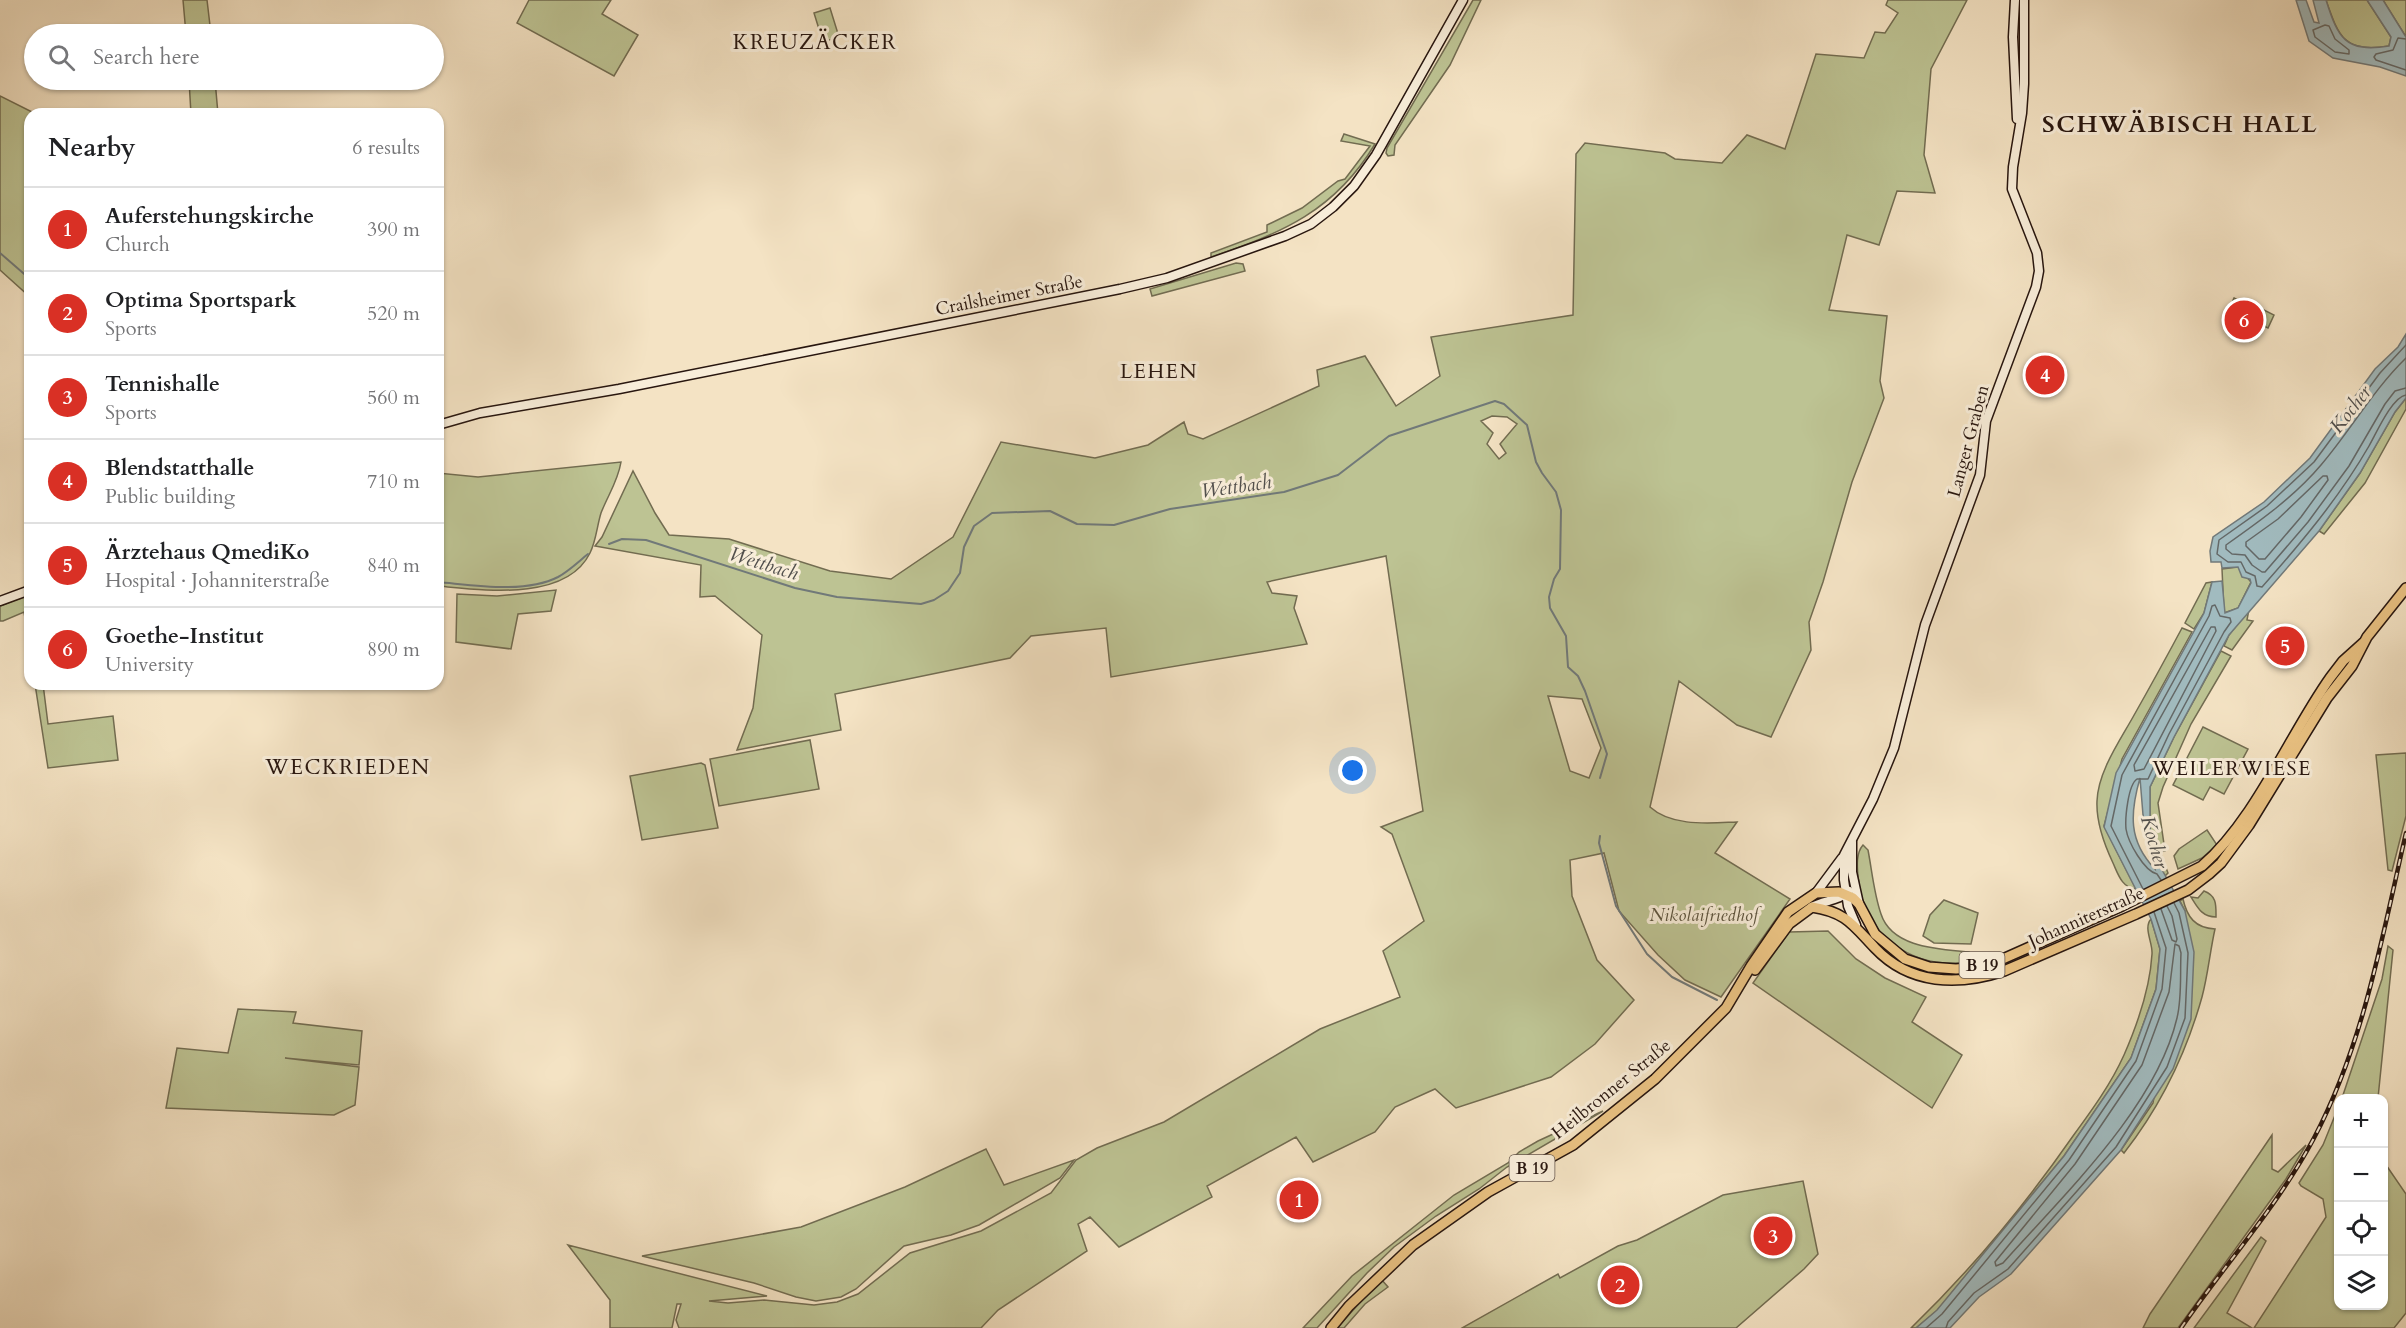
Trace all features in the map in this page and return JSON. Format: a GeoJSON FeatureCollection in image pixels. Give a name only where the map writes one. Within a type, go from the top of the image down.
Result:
{"type":"FeatureCollection","features":[{"type":"Feature","properties":{"kind":"main road","name":"Crailsheimer Straße"},"geometry":{"type":"LineString","coordinates":[[444,423],[480,412],[629,387],[1120,290],[1189,271],[1285,236],[1311,224],[1333,207],[1354,186],[1382,146],[1463,0]]}},
{"type":"Feature","properties":{"kind":"main road"},"geometry":{"type":"LineString","coordinates":[[2015,0],[2014,71],[2018,131]]}},
{"type":"Feature","properties":{"kind":"main road"},"geometry":{"type":"LineString","coordinates":[[2024,0],[2024,84]]}},
{"type":"Feature","properties":{"kind":"main road"},"geometry":{"type":"LineString","coordinates":[[2014,71],[2024,84]]}},
{"type":"Feature","properties":{"kind":"main road","name":"Langer Graben"},"geometry":{"type":"LineString","coordinates":[[1856,925],[1848,906],[1844,855],[1873,799],[1894,748],[1925,626],[1980,475],[1986,421],[2036,287],[2039,271],[2037,253],[2012,189],[2024,84]]}},
{"type":"Feature","properties":{"kind":"main road","name":"Johanniterstraße"},"geometry":{"type":"LineString","coordinates":[[1859,904],[1875,934],[1905,959],[1929,968],[1978,967],[2005,958],[2130,902],[2202,866],[2242,820],[2316,697],[2343,661],[2365,640],[2406,588]]}},
{"type":"Feature","properties":{"kind":"main road"},"geometry":{"type":"LineString","coordinates":[[0,601],[24,592]]}},
{"type":"Feature","properties":{"kind":"main road","name":"Johanniterstraße"},"geometry":{"type":"LineString","coordinates":[[1856,925],[1876,950],[1900,968],[1928,979],[1957,981],[2004,971],[2188,890],[2221,863],[2250,825],[2327,698],[2352,666],[2365,640]]}},
{"type":"Feature","properties":{"kind":"main road","name":"Langer Graben"},"geometry":{"type":"LineString","coordinates":[[1853,834],[1851,856],[1854,886],[1859,904]]}},
{"type":"Feature","properties":{"kind":"main road","name":"B 19"},"geometry":{"type":"LineString","coordinates":[[1816,893],[1844,855]]}},
{"type":"Feature","properties":{"kind":"main road"},"geometry":{"type":"LineString","coordinates":[[1812,907],[1846,894],[1854,886]]}},
{"type":"Feature","properties":{"kind":"main road"},"geometry":{"type":"LineString","coordinates":[[1816,893],[1831,891],[1846,894]]}},
{"type":"Feature","properties":{"kind":"main road","name":"Heilbronner Straße"},"geometry":{"type":"LineString","coordinates":[[1331,1328],[1349,1305],[1413,1245],[1488,1192],[1573,1145],[1684,1052],[1726,1008],[1788,912],[1816,893]]}},
{"type":"Feature","properties":{"kind":"main road","name":"B 19"},"geometry":{"type":"LineString","coordinates":[[1846,894],[1859,904]]}},
{"type":"Feature","properties":{"kind":"main road","name":"B 19"},"geometry":{"type":"LineString","coordinates":[[1812,907],[1836,912],[1856,925]]}},
{"type":"Feature","properties":{"kind":"main road","name":"Heilbronner Straße"},"geometry":{"type":"LineString","coordinates":[[1733,997],[1789,924],[1812,907]]}},
{"type":"Feature","properties":{"kind":"green space"},"geometry":{"type":"Polygon","coordinates":[[[183,0],[207,0],[210,24],[185,24],[183,0]]]}},
{"type":"Feature","properties":{"kind":"green space"},"geometry":{"type":"Polygon","coordinates":[[[529,0],[611,0],[602,14],[638,35],[614,76],[517,23],[529,0]]]}},
{"type":"Feature","properties":{"kind":"green space"},"geometry":{"type":"Polygon","coordinates":[[[1473,0],[1481,0],[1450,65],[1395,145],[1394,155],[1388,156],[1387,148],[1473,0]]]}},
{"type":"Feature","properties":{"kind":"green space"},"geometry":{"type":"Polygon","coordinates":[[[1888,0],[1967,0],[1931,69],[1924,155],[1935,193],[1897,191],[1879,245],[1847,235],[1829,310],[1887,316],[1880,381],[1884,398],[1852,482],[1809,622],[1811,650],[1771,737],[1737,725],[1679,681],[1650,807],[1669,818],[1680,821],[1737,822],[1715,853],[1790,899],[1721,997],[1685,980],[1658,955],[1619,911],[1604,853],[1570,860],[1572,896],[1597,960],[1634,1000],[1595,1044],[1551,1077],[1456,1108],[1435,1089],[1395,1107],[1375,1132],[1313,1162],[1296,1137],[1207,1186],[1212,1197],[1119,1247],[1090,1217],[1078,1224],[1087,1251],[998,1310],[981,1328],[679,1328],[676,1320],[681,1304],[677,1304],[672,1328],[610,1328],[610,1300],[568,1245],[767,1296],[709,1301],[728,1303],[764,1300],[814,1305],[837,1302],[858,1294],[910,1253],[981,1231],[1051,1193],[1076,1160],[1097,1148],[1164,1122],[1320,1029],[1400,997],[1383,951],[1424,921],[1392,834],[1381,827],[1423,811],[1386,556],[1267,582],[1272,593],[1297,596],[1294,608],[1307,644],[1111,677],[1106,628],[1031,636],[1010,658],[835,694],[841,730],[737,750],[753,708],[762,635],[715,596],[700,597],[701,565],[595,546],[602,537],[633,471],[669,535],[729,539],[830,571],[891,579],[953,537],[1001,442],[1095,458],[1148,445],[1184,422],[1188,434],[1203,439],[1319,386],[1317,370],[1365,356],[1396,406],[1440,376],[1431,337],[1573,315],[1576,154],[1585,143],[1665,153],[1675,159],[1722,163],[1747,135],[1785,149],[1816,54],[1864,58],[1875,32],[1885,33],[1898,13],[1886,5],[1888,0]],[[1492,416],[1481,421],[1493,433],[1487,444],[1499,459],[1506,453],[1500,444],[1517,424],[1507,417],[1492,416]],[[1548,696],[1570,771],[1589,778],[1601,748],[1582,699],[1548,696]]]}},
{"type":"Feature","properties":{"kind":"green space"},"geometry":{"type":"Polygon","coordinates":[[[2326,0],[2367,0],[2391,37],[2389,46],[2362,47],[2346,40],[2335,24],[2326,0]]]}},
{"type":"Feature","properties":{"kind":"green space"},"geometry":{"type":"Polygon","coordinates":[[[2383,0],[2406,0],[2406,37],[2383,0]]]}},
{"type":"Feature","properties":{"kind":"green space"},"geometry":{"type":"Polygon","coordinates":[[[830,8],[839,37],[823,42],[814,13],[830,8]]]}},
{"type":"Feature","properties":{"kind":"green space"},"geometry":{"type":"Polygon","coordinates":[[[190,90],[216,90],[217,108],[191,108],[190,90]]]}},
{"type":"Feature","properties":{"kind":"green space"},"geometry":{"type":"Polygon","coordinates":[[[0,96],[24,108],[24,292],[0,270],[0,96]]]}},
{"type":"Feature","properties":{"kind":"green space"},"geometry":{"type":"Polygon","coordinates":[[[1344,134],[1375,144],[1342,187],[1305,217],[1261,239],[1211,257],[1211,253],[1267,232],[1267,225],[1302,208],[1338,181],[1345,179],[1370,146],[1341,141],[1344,134]]]}},
{"type":"Feature","properties":{"kind":"green space"},"geometry":{"type":"Polygon","coordinates":[[[1236,263],[1243,264],[1245,271],[1152,296],[1150,289],[1236,263]]]}},
{"type":"Feature","properties":{"kind":"green space"},"geometry":{"type":"Polygon","coordinates":[[[2234,298],[2256,311],[2264,310],[2274,315],[2268,328],[2229,309],[2234,298]]]}},
{"type":"Feature","properties":{"kind":"green space"},"geometry":{"type":"Polygon","coordinates":[[[2406,398],[2406,409],[2365,483],[2324,534],[2319,531],[2360,473],[2395,412],[2406,398]]]}},
{"type":"Feature","properties":{"kind":"green space"},"geometry":{"type":"Polygon","coordinates":[[[621,462],[601,513],[590,553],[578,569],[562,579],[543,586],[522,589],[444,586],[444,474],[478,477],[621,462]]]}},
{"type":"Feature","properties":{"kind":"green space"},"geometry":{"type":"Polygon","coordinates":[[[2238,567],[2251,582],[2238,608],[2224,613],[2222,569],[2238,567]]]}},
{"type":"Feature","properties":{"kind":"green space"},"geometry":{"type":"Polygon","coordinates":[[[2212,582],[2204,613],[2194,629],[2185,623],[2206,583],[2212,582]]]}},
{"type":"Feature","properties":{"kind":"green space"},"geometry":{"type":"Polygon","coordinates":[[[556,590],[551,611],[518,614],[511,649],[456,642],[457,594],[497,596],[556,590]]]}},
{"type":"Feature","properties":{"kind":"green space"},"geometry":{"type":"Polygon","coordinates":[[[24,596],[24,612],[3,621],[0,621],[0,606],[24,596]]]}},
{"type":"Feature","properties":{"kind":"green space"},"geometry":{"type":"Polygon","coordinates":[[[2249,609],[2247,620],[2253,621],[2232,650],[2224,646],[2229,635],[2249,609]]]}},
{"type":"Feature","properties":{"kind":"green space"},"geometry":{"type":"Polygon","coordinates":[[[2182,628],[2192,632],[2122,759],[2104,826],[2136,889],[2127,886],[2121,880],[2101,833],[2098,817],[2098,790],[2110,758],[2182,628]]]}},
{"type":"Feature","properties":{"kind":"green space"},"geometry":{"type":"Polygon","coordinates":[[[2221,651],[2231,656],[2191,724],[2158,803],[2165,851],[2160,852],[2168,873],[2165,876],[2150,829],[2150,787],[2174,737],[2221,651]]]}},
{"type":"Feature","properties":{"kind":"green space"},"geometry":{"type":"Polygon","coordinates":[[[36,690],[44,690],[48,724],[113,716],[118,760],[48,768],[36,690]]]}},
{"type":"Feature","properties":{"kind":"green space"},"geometry":{"type":"Polygon","coordinates":[[[2203,727],[2248,749],[2224,794],[2210,787],[2203,800],[2173,785],[2203,727]]]}},
{"type":"Feature","properties":{"kind":"green space"},"geometry":{"type":"Polygon","coordinates":[[[810,740],[819,789],[719,806],[710,759],[810,740]]]}},
{"type":"Feature","properties":{"kind":"green space"},"geometry":{"type":"Polygon","coordinates":[[[2406,753],[2406,816],[2392,871],[2388,870],[2376,755],[2406,753]]]}},
{"type":"Feature","properties":{"kind":"green space"},"geometry":{"type":"Polygon","coordinates":[[[701,763],[705,765],[718,828],[642,840],[630,776],[701,763]]]}},
{"type":"Feature","properties":{"kind":"green space"},"geometry":{"type":"Polygon","coordinates":[[[2207,830],[2217,845],[2202,858],[2178,869],[2174,856],[2179,849],[2207,830]]]}},
{"type":"Feature","properties":{"kind":"green space"},"geometry":{"type":"Polygon","coordinates":[[[1863,845],[1868,850],[1881,914],[1895,934],[1918,945],[1969,952],[1970,962],[1949,963],[1910,954],[1894,945],[1880,932],[1869,916],[1862,897],[1857,864],[1863,845]]]}},
{"type":"Feature","properties":{"kind":"green space"},"geometry":{"type":"Polygon","coordinates":[[[2204,891],[2214,898],[2216,917],[2204,914],[2191,897],[2198,898],[2204,891]]]}},
{"type":"Feature","properties":{"kind":"green space"},"geometry":{"type":"Polygon","coordinates":[[[2183,899],[2187,911],[2197,924],[2215,929],[2204,989],[2196,1018],[2180,1059],[2149,1117],[2124,1153],[2121,1150],[2153,1103],[2185,911],[2180,901],[2183,899]]]}},
{"type":"Feature","properties":{"kind":"green space"},"geometry":{"type":"Polygon","coordinates":[[[1944,900],[1978,913],[1971,944],[1934,943],[1923,936],[1930,915],[1944,900]]]}},
{"type":"Feature","properties":{"kind":"green space"},"geometry":{"type":"Polygon","coordinates":[[[2151,919],[2160,949],[2156,989],[2131,1058],[2064,1156],[1937,1311],[1916,1328],[1911,1328],[1976,1260],[2016,1212],[2101,1097],[2124,1055],[2146,993],[2152,954],[2148,931],[2151,919]]]}},
{"type":"Feature","properties":{"kind":"green space","name":"Nikolaifriedhof"},"geometry":{"type":"Polygon","coordinates":[[[1828,931],[1856,959],[1885,978],[1926,997],[1912,1022],[1962,1055],[1932,1108],[1753,983],[1789,932],[1828,931]]]}},
{"type":"Feature","properties":{"kind":"green space"},"geometry":{"type":"Polygon","coordinates":[[[2388,946],[2393,950],[2378,1094],[2343,1094],[2382,979],[2388,946]]]}},
{"type":"Feature","properties":{"kind":"green space"},"geometry":{"type":"Polygon","coordinates":[[[238,1009],[296,1012],[293,1023],[362,1031],[359,1065],[285,1058],[359,1067],[355,1105],[334,1115],[166,1108],[177,1048],[228,1053],[238,1009]]]}},
{"type":"Feature","properties":{"kind":"green space"},"geometry":{"type":"Polygon","coordinates":[[[1603,1111],[1507,1167],[1479,1189],[1436,1216],[1394,1247],[1317,1328],[1303,1328],[1352,1276],[1454,1195],[1508,1163],[1519,1152],[1538,1141],[1603,1111]]]}},
{"type":"Feature","properties":{"kind":"green space"},"geometry":{"type":"Polygon","coordinates":[[[2334,1118],[2334,1310],[2388,1310],[2388,1168],[2406,1194],[2406,1313],[2394,1328],[2254,1328],[2326,1217],[2323,1199],[2299,1183],[2323,1145],[2334,1118]]]}},
{"type":"Feature","properties":{"kind":"green space"},"geometry":{"type":"Polygon","coordinates":[[[2272,1135],[2272,1169],[2278,1172],[2306,1145],[2286,1179],[2178,1328],[2143,1328],[2150,1314],[2272,1135]]]}},
{"type":"Feature","properties":{"kind":"green space"},"geometry":{"type":"Polygon","coordinates":[[[986,1149],[1004,1185],[1074,1160],[1060,1178],[979,1225],[951,1235],[904,1246],[856,1289],[841,1297],[816,1301],[796,1297],[754,1283],[642,1256],[801,1227],[905,1187],[986,1149]]]}},
{"type":"Feature","properties":{"kind":"green space"},"geometry":{"type":"Polygon","coordinates":[[[1803,1181],[1818,1254],[1736,1328],[1462,1328],[1558,1274],[1560,1278],[1618,1246],[1637,1240],[1723,1195],[1803,1181]]]}},
{"type":"Feature","properties":{"kind":"green space"},"geometry":{"type":"Polygon","coordinates":[[[2261,1237],[2266,1241],[2227,1313],[2252,1328],[2194,1328],[2261,1237]]]}},
{"type":"Feature","properties":{"kind":"green space"},"geometry":{"type":"Polygon","coordinates":[[[1381,1279],[1388,1287],[1365,1304],[1344,1328],[1337,1328],[1381,1279]]]}},
{"type":"Feature","properties":{"kind":"water"},"geometry":{"type":"Polygon","coordinates":[[[2296,0],[2306,0],[2314,22],[2319,23],[2313,0],[2326,0],[2335,24],[2346,40],[2353,45],[2374,48],[2389,46],[2391,37],[2367,0],[2383,0],[2406,37],[2406,76],[2380,67],[2333,58],[2309,41],[2296,0]]]}},
{"type":"Feature","properties":{"kind":"water","name":"Kocher"},"geometry":{"type":"Polygon","coordinates":[[[2406,334],[2406,398],[2395,412],[2360,473],[2319,531],[2229,635],[2150,787],[2150,829],[2161,868],[2185,911],[2194,952],[2191,1019],[2173,1069],[2121,1150],[2011,1274],[1979,1297],[1950,1328],[1916,1328],[1937,1310],[2064,1156],[2131,1058],[2156,989],[2160,949],[2151,919],[2104,827],[2116,773],[2204,613],[2212,582],[2222,581],[2225,613],[2238,608],[2251,583],[2250,579],[2242,577],[2238,567],[2222,568],[2221,562],[2211,562],[2210,551],[2213,537],[2264,502],[2310,458],[2375,369],[2398,347],[2406,334]],[[2140,778],[2134,803],[2134,826],[2140,848],[2155,869],[2143,815],[2140,778]]]}},
{"type":"Feature","properties":{"kind":"waterway","name":"Wettbach"},"geometry":{"type":"LineString","coordinates":[[0,253],[24,274]]}},
{"type":"Feature","properties":{"kind":"waterway","name":"Wettbach"},"geometry":{"type":"LineString","coordinates":[[609,544],[622,539],[646,540],[795,588],[837,597],[921,604],[934,600],[948,591],[960,573],[964,547],[974,526],[992,513],[1050,511],[1077,524],[1114,525],[1170,509],[1284,492],[1338,475],[1389,436],[1495,401],[1504,404],[1527,425],[1536,462],[1556,492],[1561,510],[1560,569],[1554,579],[1549,597],[1550,608],[1566,636],[1568,667],[1578,676],[1585,691],[1607,754],[1600,778]]}},
{"type":"Feature","properties":{"kind":"waterway","name":"Wettbach"},"geometry":{"type":"LineString","coordinates":[[444,583],[499,587],[530,585],[558,577],[588,554]]}},
{"type":"Feature","properties":{"kind":"waterway","name":"Wettbach"},"geometry":{"type":"LineString","coordinates":[[1600,836],[1599,843],[1616,906],[1647,954],[1672,977],[1717,1000]]}},
{"type":"Feature","properties":{"kind":"railway"},"geometry":{"type":"LineString","coordinates":[[2181,1328],[2268,1211],[2300,1163],[2331,1102],[2346,1065],[2370,989],[2406,833]]}},
{"type":"Feature","properties":{"kind":"place","name":"Goethe-Institut"},"geometry":{"type":"Point","coordinates":[2244,320]}},
{"type":"Feature","properties":{"kind":"place","name":"Blendstatthalle"},"geometry":{"type":"Point","coordinates":[2045,375]}},
{"type":"Feature","properties":{"kind":"place","name":"Ärztehaus QmediKo"},"geometry":{"type":"Point","coordinates":[2285,646]}},
{"type":"Feature","properties":{"kind":"place","name":"Auferstehungskirche"},"geometry":{"type":"Point","coordinates":[1299,1200]}},
{"type":"Feature","properties":{"kind":"place","name":"Tennishalle"},"geometry":{"type":"Point","coordinates":[1773,1236]}},
{"type":"Feature","properties":{"kind":"place","name":"Optima Sportspark"},"geometry":{"type":"Point","coordinates":[1620,1285]}},
{"type":"Feature","properties":{"kind":"district","name":"KREUZÄCKER"},"geometry":{"type":"Point","coordinates":[815,42]}},
{"type":"Feature","properties":{"kind":"district","name":"SCHWÄBISCH HALL"},"geometry":{"type":"Point","coordinates":[2180,124]}},
{"type":"Feature","properties":{"kind":"district","name":"LEHEN"},"geometry":{"type":"Point","coordinates":[1159,371]}},
{"type":"Feature","properties":{"kind":"district","name":"WECKRIEDEN"},"geometry":{"type":"Point","coordinates":[348,767]}},
{"type":"Feature","properties":{"kind":"district","name":"WEILERWIESE"},"geometry":{"type":"Point","coordinates":[2232,768]}}]}
